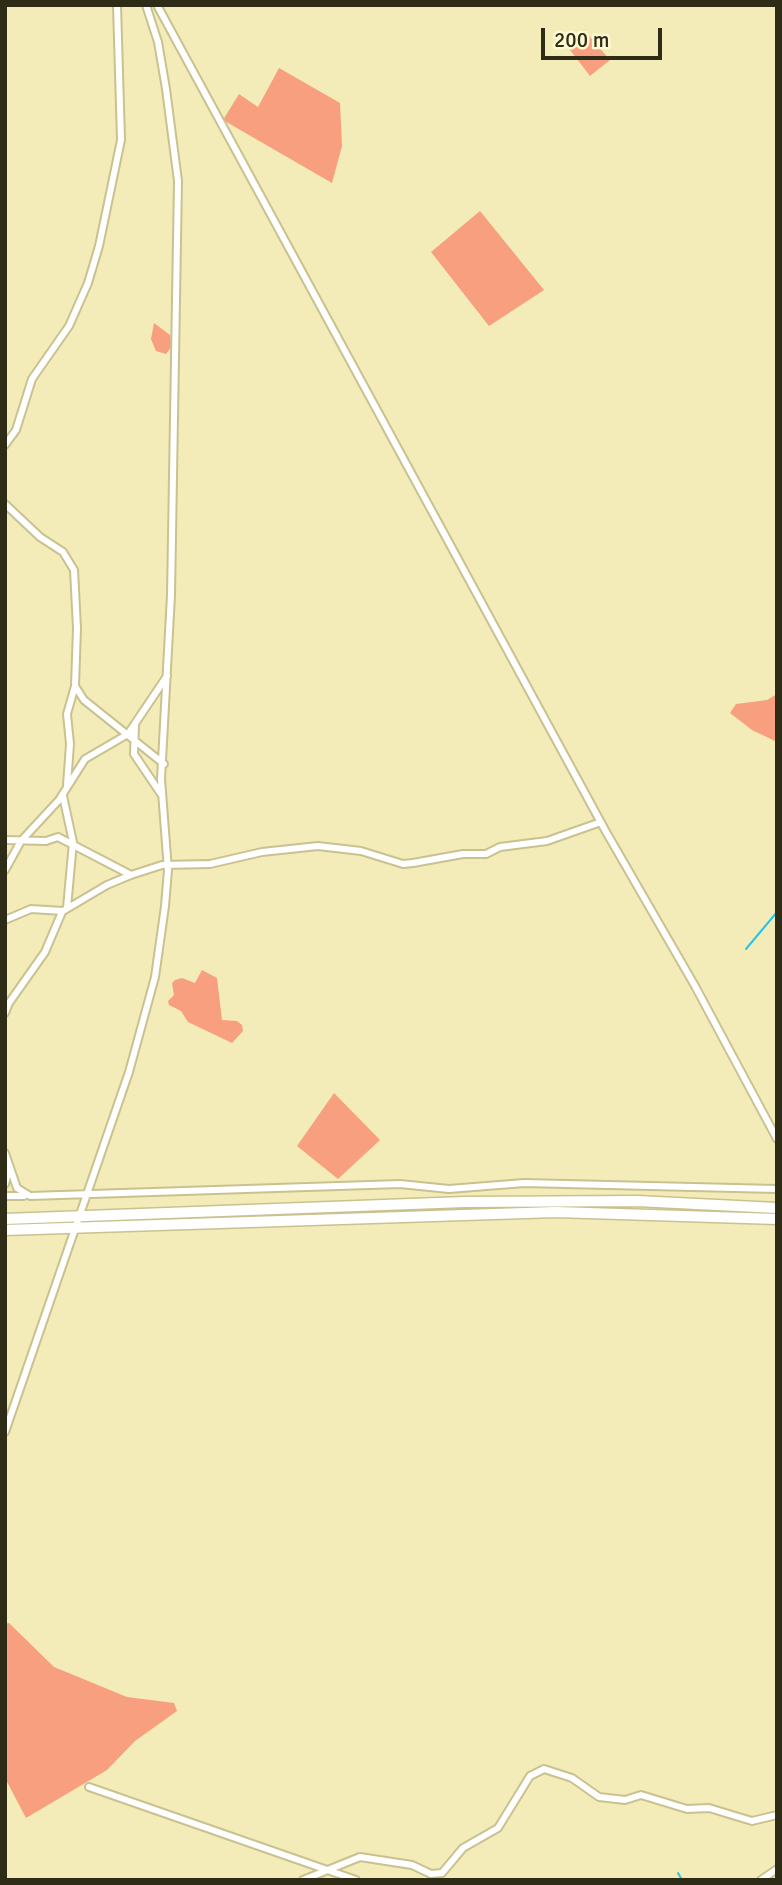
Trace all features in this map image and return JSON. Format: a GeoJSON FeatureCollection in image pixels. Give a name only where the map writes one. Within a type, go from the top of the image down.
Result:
{"type":"FeatureCollection","features":[{"type":"Feature","properties":{"kind":"highway"},"geometry":{"type":"LineString","coordinates":[[5,1219],[478,1202],[637,1201],[777,1208]]}},
{"type":"Feature","properties":{"kind":"highway"},"geometry":{"type":"LineString","coordinates":[[5,1230],[556,1212],[777,1219]]}},
{"type":"Feature","properties":{"kind":"street"},"geometry":{"type":"LineString","coordinates":[[5,445],[16,429],[32,379],[69,326],[88,283],[99,246],[121,140],[117,5]]}},
{"type":"Feature","properties":{"kind":"street"},"geometry":{"type":"LineString","coordinates":[[5,1432],[129,1072],[155,977],[168,865],[162,796],[168,675],[178,181],[158,42],[146,5]]}},
{"type":"Feature","properties":{"kind":"street"},"geometry":{"type":"LineString","coordinates":[[157,5],[601,822],[695,986],[777,1139]]}},
{"type":"Feature","properties":{"kind":"street"},"geometry":{"type":"LineString","coordinates":[[5,503],[40,537],[63,552],[74,570],[77,597],[75,686],[67,714],[70,744],[67,785]]}},
{"type":"Feature","properties":{"kind":"street"},"geometry":{"type":"LineString","coordinates":[[162,796],[140,766],[130,738],[135,724],[168,675]]}},
{"type":"Feature","properties":{"kind":"street"},"geometry":{"type":"LineString","coordinates":[[75,686],[84,700],[116,722],[130,738],[154,753],[164,765]]}},
{"type":"Feature","properties":{"kind":"street"},"geometry":{"type":"LineString","coordinates":[[5,870],[21,841],[62,795],[89,755],[130,738]]}},
{"type":"Feature","properties":{"kind":"street"},"geometry":{"type":"LineString","coordinates":[[5,1013],[9,1003],[45,952],[65,910],[73,842],[62,795]]}},
{"type":"Feature","properties":{"kind":"street"},"geometry":{"type":"LineString","coordinates":[[5,920],[31,909],[65,910],[107,884],[168,865],[210,864],[262,852],[318,846],[362,851],[403,864],[464,854],[486,854],[500,847],[547,841],[601,822]]}},
{"type":"Feature","properties":{"kind":"street"},"geometry":{"type":"LineString","coordinates":[[5,840],[46,841],[58,837],[73,842],[131,875]]}},
{"type":"Feature","properties":{"kind":"street"},"geometry":{"type":"LineString","coordinates":[[5,1153],[17,1188],[30,1196]]}},
{"type":"Feature","properties":{"kind":"street"},"geometry":{"type":"LineString","coordinates":[[9,1168],[5,1185],[7,1196],[400,1184],[449,1189],[524,1184],[777,1189]]}},
{"type":"Feature","properties":{"kind":"street"},"geometry":{"type":"LineString","coordinates":[[303,1880],[326,1869],[364,1857],[412,1865],[431,1874],[442,1872],[463,1848],[498,1828],[530,1776],[544,1769],[572,1779],[598,1797],[625,1801],[641,1796],[687,1810],[709,1808],[752,1821],[777,1815]]}},
{"type":"Feature","properties":{"kind":"street"},"geometry":{"type":"LineString","coordinates":[[89,1787],[356,1880]]}},
{"type":"Feature","properties":{"kind":"street"},"geometry":{"type":"LineString","coordinates":[[761,1880],[777,1869]]}},
{"type":"Feature","properties":{"kind":"shaded area"},"geometry":{"type":"Polygon","coordinates":[[[584,30],[610,60],[590,76],[567,46],[584,30]]]}},
{"type":"Feature","properties":{"kind":"shaded area"},"geometry":{"type":"Polygon","coordinates":[[[279,68],[340,103],[342,146],[332,183],[223,120],[239,94],[258,107],[279,68]]]}},
{"type":"Feature","properties":{"kind":"shaded area"},"geometry":{"type":"Polygon","coordinates":[[[480,211],[544,290],[489,326],[431,252],[480,211]]]}},
{"type":"Feature","properties":{"kind":"shaded area"},"geometry":{"type":"Polygon","coordinates":[[[154,323],[170,335],[172,346],[166,354],[156,351],[151,339],[154,323]]]}},
{"type":"Feature","properties":{"kind":"shaded area"},"geometry":{"type":"Polygon","coordinates":[[[777,694],[777,742],[752,730],[730,713],[736,704],[767,700],[777,694]]]}},
{"type":"Feature","properties":{"kind":"shaded area"},"geometry":{"type":"Polygon","coordinates":[[[202,970],[217,978],[222,1020],[237,1021],[242,1025],[243,1031],[232,1043],[188,1022],[181,1011],[169,1005],[168,1001],[174,995],[172,983],[182,978],[195,983],[202,970]]]}},
{"type":"Feature","properties":{"kind":"shaded area"},"geometry":{"type":"Polygon","coordinates":[[[334,1093],[380,1140],[338,1179],[297,1146],[334,1093]]]}},
{"type":"Feature","properties":{"kind":"shaded area"},"geometry":{"type":"Polygon","coordinates":[[[9,1623],[54,1667],[127,1697],[174,1703],[177,1711],[135,1741],[107,1770],[26,1818],[5,1778],[5,1624],[9,1623]]]}},
{"type":"Feature","properties":{"kind":"waterway"},"geometry":{"type":"LineString","coordinates":[[746,949],[777,912]]}},
{"type":"Feature","properties":{"kind":"waterway"},"geometry":{"type":"LineString","coordinates":[[678,1873],[682,1880]]}}]}
